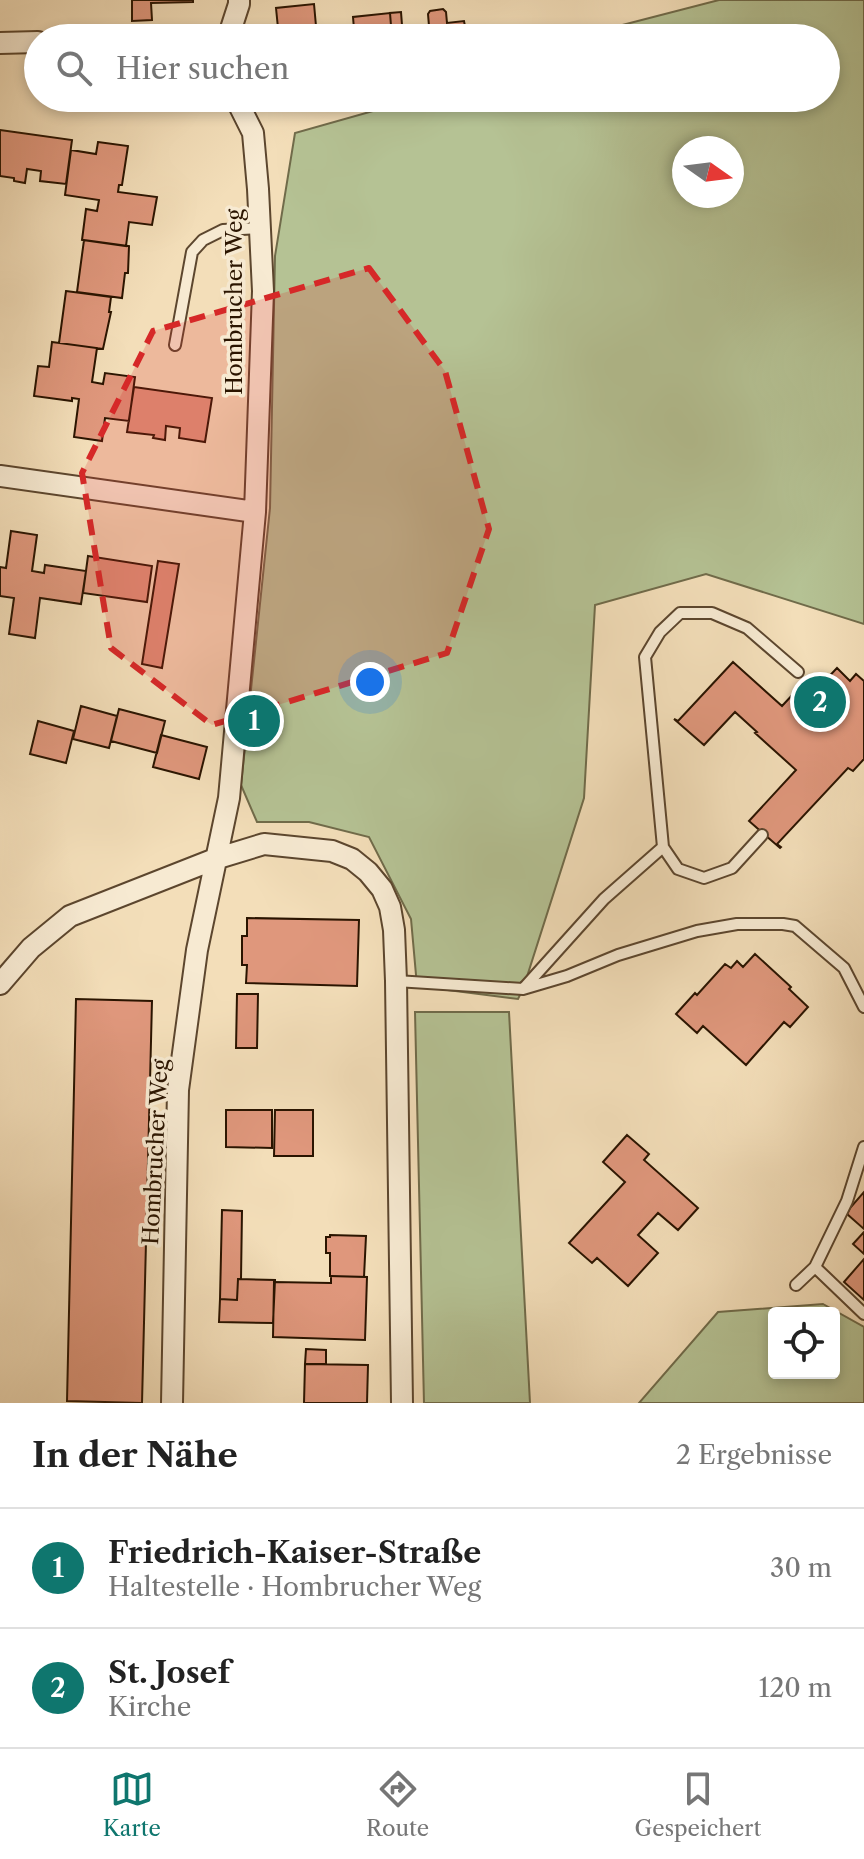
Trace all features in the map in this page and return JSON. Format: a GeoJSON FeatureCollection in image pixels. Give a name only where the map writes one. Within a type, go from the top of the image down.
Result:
{"type":"FeatureCollection","features":[{"type":"Feature","properties":{"kind":"street"},"geometry":{"type":"LineString","coordinates":[[233,24],[239,0]]}},
{"type":"Feature","properties":{"kind":"street"},"geometry":{"type":"LineString","coordinates":[[0,43],[24,42]]}},
{"type":"Feature","properties":{"kind":"street","name":"Hombrucher Weg"},"geometry":{"type":"LineString","coordinates":[[172,1403],[178,1090],[197,950],[229,798],[255,512],[263,291],[253,133],[242,112]]}},
{"type":"Feature","properties":{"kind":"street"},"geometry":{"type":"LineString","coordinates":[[0,476],[255,512]]}},
{"type":"Feature","properties":{"kind":"street"},"geometry":{"type":"LineString","coordinates":[[0,984],[31,948],[70,916],[215,859],[264,844],[332,851],[352,859],[368,872],[382,889],[390,907],[394,930],[402,1403]]}},
{"type":"Feature","properties":{"kind":"lane"},"geometry":{"type":"LineString","coordinates":[[175,345],[192,252],[203,240],[223,230],[259,228]]}},
{"type":"Feature","properties":{"kind":"lane"},"geometry":{"type":"LineString","coordinates":[[762,835],[732,868],[704,878],[678,869],[663,847],[645,657],[660,632],[680,613],[712,613],[747,628],[798,672]]}},
{"type":"Feature","properties":{"kind":"lane"},"geometry":{"type":"LineString","coordinates":[[523,989],[604,899],[663,847]]}},
{"type":"Feature","properties":{"kind":"lane"},"geometry":{"type":"LineString","coordinates":[[396,981],[523,989],[697,931],[737,924],[783,924],[795,926],[844,968],[864,1007]]}},
{"type":"Feature","properties":{"kind":"lane"},"geometry":{"type":"LineString","coordinates":[[796,1285],[815,1267],[847,1201],[864,1147]]}},
{"type":"Feature","properties":{"kind":"lane"},"geometry":{"type":"LineString","coordinates":[[815,1267],[864,1314]]}},
{"type":"Feature","properties":{"kind":"highlighted area"},"geometry":{"type":"Polygon","coordinates":[[[369,268],[445,371],[489,529],[447,653],[212,725],[111,648],[82,473],[153,331],[369,268]]]}},
{"type":"Feature","properties":{"kind":"green space"},"geometry":{"type":"Polygon","coordinates":[[[719,0],[864,0],[864,624],[706,574],[595,605],[584,798],[518,999],[417,986],[411,919],[369,837],[309,822],[257,822],[241,785],[270,508],[275,256],[295,133],[369,112],[840,112],[840,24],[626,24],[719,0]]]}},
{"type":"Feature","properties":{"kind":"green space"},"geometry":{"type":"Polygon","coordinates":[[[415,1012],[509,1012],[530,1403],[424,1403],[415,1012]]]}},
{"type":"Feature","properties":{"kind":"green space"},"geometry":{"type":"Polygon","coordinates":[[[823,1304],[828,1307],[784,1307],[823,1304]]]}},
{"type":"Feature","properties":{"kind":"green space"},"geometry":{"type":"Polygon","coordinates":[[[768,1308],[768,1379],[840,1379],[840,1314],[864,1327],[864,1403],[639,1403],[718,1312],[768,1308]]]}},
{"type":"Feature","properties":{"kind":"building"},"geometry":{"type":"Polygon","coordinates":[[[132,0],[193,2],[151,3],[152,20],[132,21],[132,0]]]}},
{"type":"Feature","properties":{"kind":"building"},"geometry":{"type":"Polygon","coordinates":[[[314,4],[316,24],[278,24],[276,8],[314,4]]]}},
{"type":"Feature","properties":{"kind":"building"},"geometry":{"type":"Polygon","coordinates":[[[443,9],[447,23],[464,21],[465,24],[429,24],[430,11],[443,9]]]}},
{"type":"Feature","properties":{"kind":"building"},"geometry":{"type":"Polygon","coordinates":[[[401,12],[402,24],[391,24],[390,13],[401,12]]]}},
{"type":"Feature","properties":{"kind":"building"},"geometry":{"type":"Polygon","coordinates":[[[390,13],[391,24],[354,24],[353,17],[390,13]]]}},
{"type":"Feature","properties":{"kind":"building"},"geometry":{"type":"Polygon","coordinates":[[[0,130],[72,140],[66,184],[40,181],[41,171],[27,169],[25,183],[0,176],[0,130]]]}},
{"type":"Feature","properties":{"kind":"building"},"geometry":{"type":"Polygon","coordinates":[[[98,142],[128,146],[122,185],[119,185],[118,192],[157,197],[152,225],[129,222],[126,246],[82,240],[86,209],[97,211],[99,200],[65,195],[71,150],[96,154],[98,142]]]}},
{"type":"Feature","properties":{"kind":"building"},"geometry":{"type":"Polygon","coordinates":[[[84,240],[129,246],[128,273],[125,273],[122,298],[77,292],[84,240]]]}},
{"type":"Feature","properties":{"kind":"building"},"geometry":{"type":"Polygon","coordinates":[[[66,291],[111,297],[103,349],[59,343],[66,291]]]}},
{"type":"Feature","properties":{"kind":"building"},"geometry":{"type":"Polygon","coordinates":[[[52,342],[97,348],[92,382],[103,384],[105,373],[135,377],[129,421],[105,418],[102,441],[74,437],[79,399],[72,398],[72,401],[34,396],[38,366],[49,367],[52,342]]]}},
{"type":"Feature","properties":{"kind":"building"},"geometry":{"type":"Polygon","coordinates":[[[134,387],[212,398],[205,442],[179,438],[180,428],[166,426],[165,440],[153,438],[154,435],[127,432],[134,387]]]}},
{"type":"Feature","properties":{"kind":"building"},"geometry":{"type":"Polygon","coordinates":[[[11,531],[37,535],[32,571],[44,573],[45,565],[86,571],[81,604],[40,598],[35,638],[9,634],[14,598],[0,596],[0,567],[6,568],[11,531]]]}},
{"type":"Feature","properties":{"kind":"building"},"geometry":{"type":"Polygon","coordinates":[[[88,556],[152,566],[147,602],[83,593],[88,556]]]}},
{"type":"Feature","properties":{"kind":"building"},"geometry":{"type":"Polygon","coordinates":[[[158,561],[179,564],[162,668],[142,664],[158,561]]]}},
{"type":"Feature","properties":{"kind":"building"},"geometry":{"type":"Polygon","coordinates":[[[733,662],[782,706],[809,677],[820,686],[837,668],[850,681],[856,674],[864,681],[864,759],[853,771],[848,768],[777,844],[780,848],[749,821],[796,770],[735,712],[704,745],[674,719],[678,721],[733,662]]]}},
{"type":"Feature","properties":{"kind":"building"},"geometry":{"type":"Polygon","coordinates":[[[81,706],[117,716],[109,748],[73,739],[81,706]]]}},
{"type":"Feature","properties":{"kind":"building"},"geometry":{"type":"Polygon","coordinates":[[[119,709],[165,721],[157,753],[111,741],[119,709]]]}},
{"type":"Feature","properties":{"kind":"building"},"geometry":{"type":"Polygon","coordinates":[[[38,721],[74,731],[66,763],[30,754],[38,721]]]}},
{"type":"Feature","properties":{"kind":"building"},"geometry":{"type":"Polygon","coordinates":[[[161,735],[207,747],[199,779],[153,767],[161,735]]]}},
{"type":"Feature","properties":{"kind":"building"},"geometry":{"type":"Polygon","coordinates":[[[247,918],[359,920],[357,986],[246,983],[247,965],[242,965],[242,936],[247,936],[247,918]]]}},
{"type":"Feature","properties":{"kind":"building"},"geometry":{"type":"Polygon","coordinates":[[[755,954],[808,1007],[790,1027],[784,1022],[746,1065],[703,1026],[697,1033],[676,1014],[725,964],[731,968],[737,961],[743,967],[755,954]]]}},
{"type":"Feature","properties":{"kind":"building"},"geometry":{"type":"Polygon","coordinates":[[[237,994],[258,994],[257,1048],[236,1048],[237,994]]]}},
{"type":"Feature","properties":{"kind":"building"},"geometry":{"type":"Polygon","coordinates":[[[76,999],[152,1001],[142,1403],[67,1401],[76,999]]]}},
{"type":"Feature","properties":{"kind":"building"},"geometry":{"type":"Polygon","coordinates":[[[226,1110],[272,1110],[272,1148],[226,1147],[226,1110]]]}},
{"type":"Feature","properties":{"kind":"building"},"geometry":{"type":"Polygon","coordinates":[[[275,1110],[313,1110],[313,1156],[274,1156],[275,1110]]]}},
{"type":"Feature","properties":{"kind":"building"},"geometry":{"type":"Polygon","coordinates":[[[627,1135],[649,1154],[644,1160],[698,1208],[678,1230],[658,1213],[638,1235],[658,1253],[628,1286],[597,1258],[592,1263],[569,1243],[625,1182],[603,1162],[627,1135]]]}},
{"type":"Feature","properties":{"kind":"building"},"geometry":{"type":"Polygon","coordinates":[[[864,1192],[864,1229],[847,1214],[864,1192]]]}},
{"type":"Feature","properties":{"kind":"building"},"geometry":{"type":"Polygon","coordinates":[[[222,1210],[242,1211],[241,1279],[238,1279],[237,1300],[220,1299],[222,1210]]]}},
{"type":"Feature","properties":{"kind":"building"},"geometry":{"type":"Polygon","coordinates":[[[864,1232],[864,1254],[853,1244],[864,1232]]]}},
{"type":"Feature","properties":{"kind":"building"},"geometry":{"type":"Polygon","coordinates":[[[366,1236],[364,1277],[330,1276],[326,1237],[366,1236]]]}},
{"type":"Feature","properties":{"kind":"building"},"geometry":{"type":"Polygon","coordinates":[[[864,1259],[864,1300],[844,1282],[864,1259]]]}},
{"type":"Feature","properties":{"kind":"building"},"geometry":{"type":"Polygon","coordinates":[[[331,1276],[367,1277],[365,1340],[273,1337],[274,1282],[331,1283],[331,1276]]]}},
{"type":"Feature","properties":{"kind":"building"},"geometry":{"type":"Polygon","coordinates":[[[238,1279],[275,1280],[273,1323],[219,1322],[220,1299],[237,1300],[238,1279]]]}},
{"type":"Feature","properties":{"kind":"building"},"geometry":{"type":"Polygon","coordinates":[[[306,1349],[326,1350],[326,1364],[305,1364],[306,1349]]]}},
{"type":"Feature","properties":{"kind":"building"},"geometry":{"type":"Polygon","coordinates":[[[305,1364],[368,1365],[367,1403],[304,1403],[305,1364]]]}},
{"type":"Feature","properties":{"kind":"place","name":"St. Josef"},"geometry":{"type":"Point","coordinates":[820,702]}},
{"type":"Feature","properties":{"kind":"place","name":"Friedrich-Kaiser-Straße"},"geometry":{"type":"Point","coordinates":[254,721]}}]}
